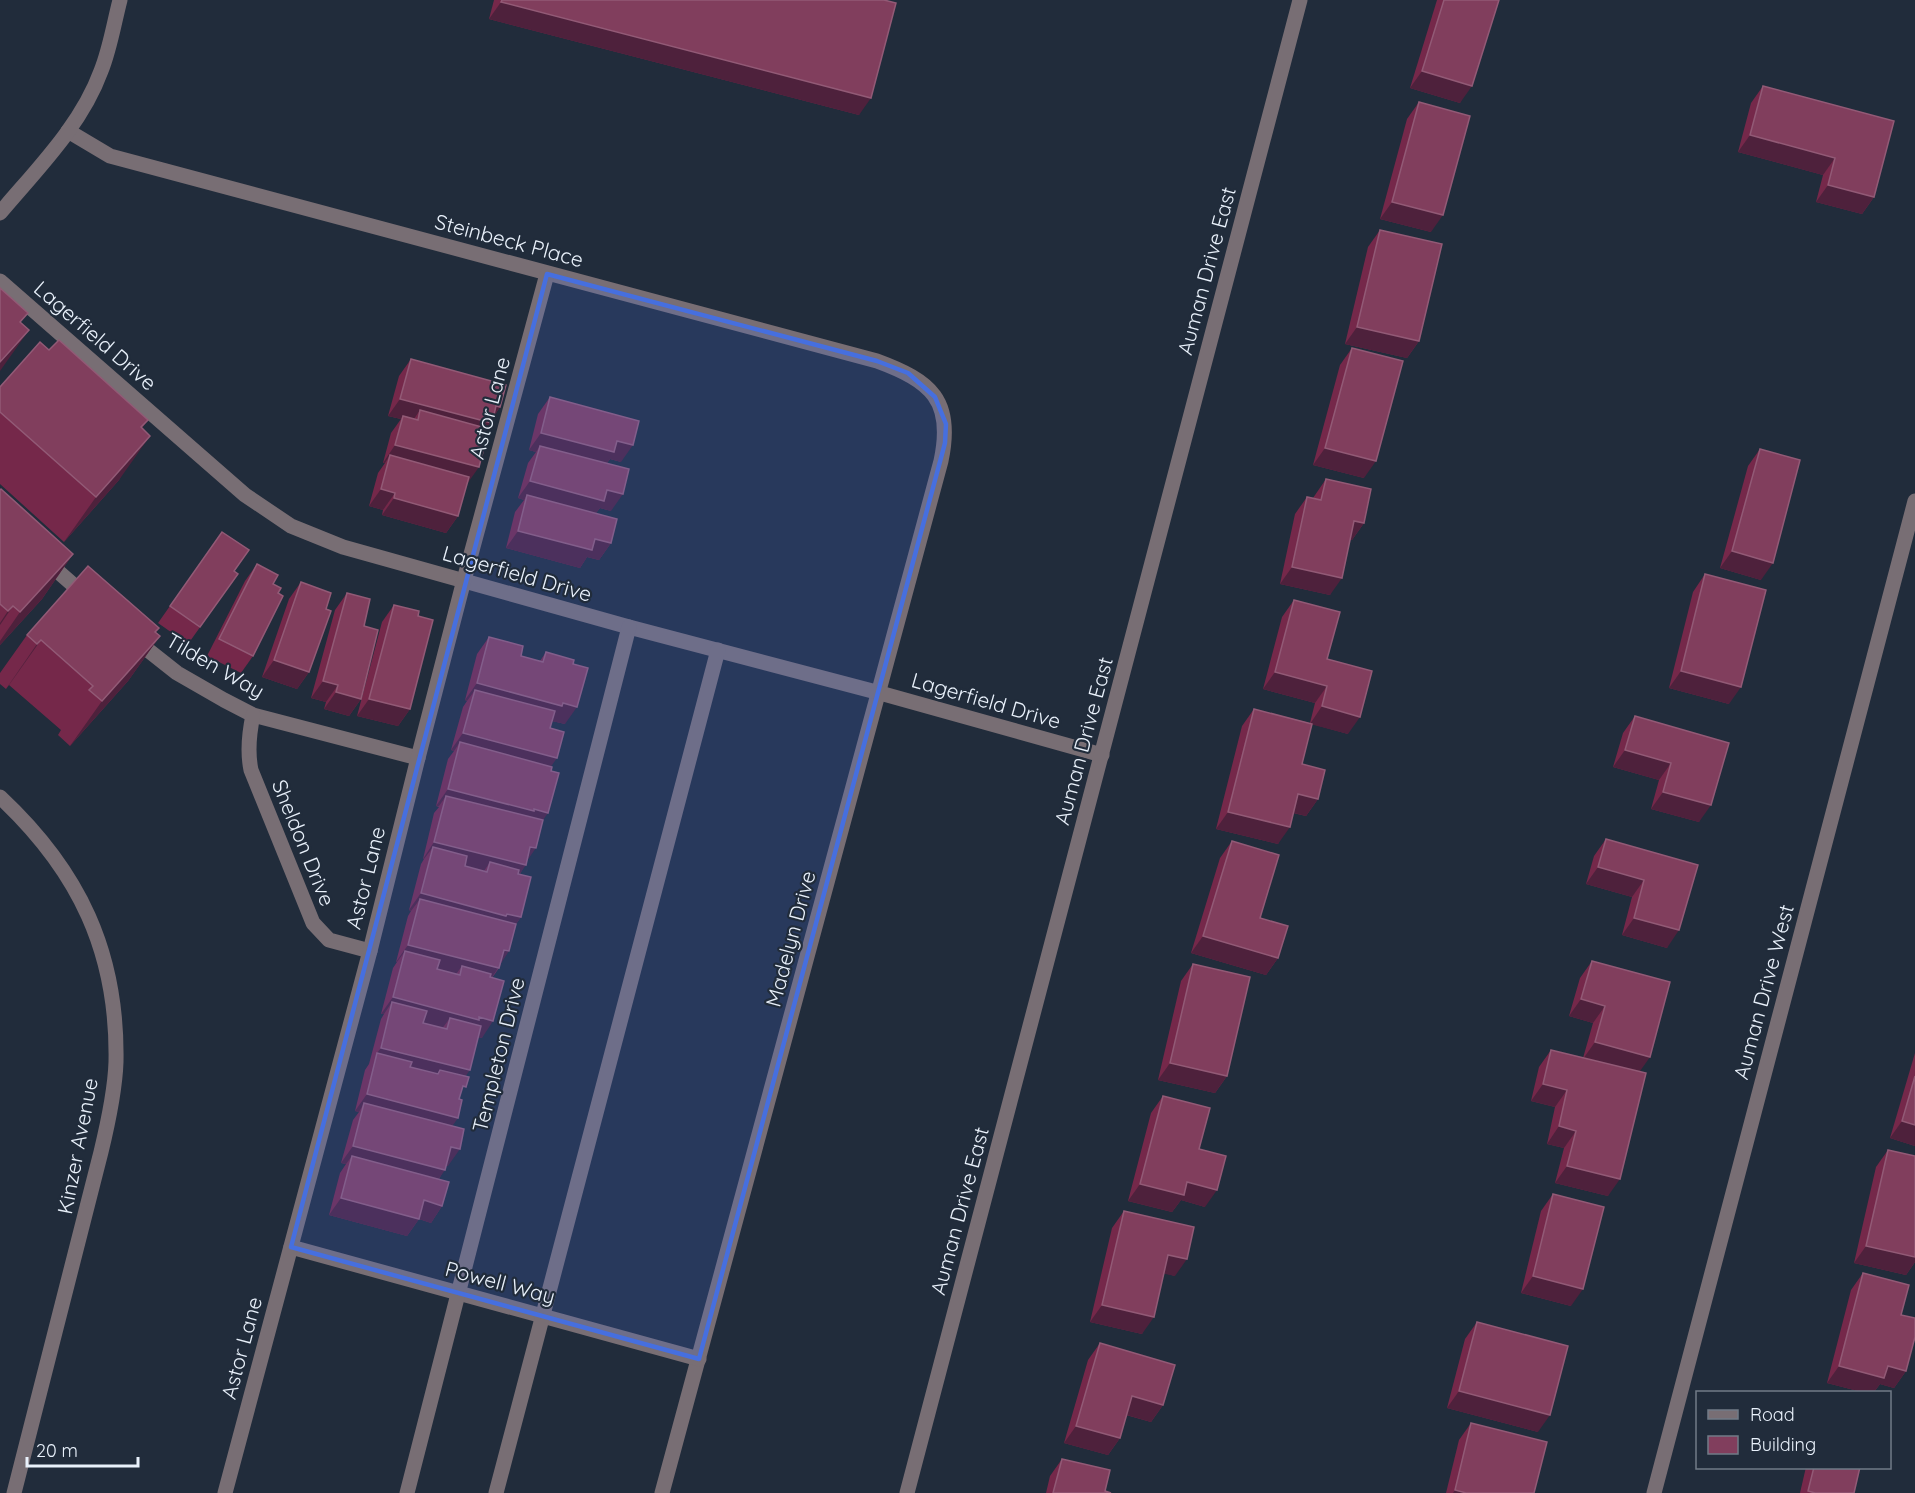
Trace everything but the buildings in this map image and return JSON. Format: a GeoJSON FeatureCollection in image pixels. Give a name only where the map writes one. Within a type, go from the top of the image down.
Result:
{"type":"FeatureCollection","features":[{"type":"Feature","properties":{"kind":"street"},"geometry":{"type":"LineString","coordinates":[[0,213],[68,131],[101,72],[120,0]]}},
{"type":"Feature","properties":{"kind":"street","name":"Auman Drive East"},"geometry":{"type":"LineString","coordinates":[[908,1493],[1300,0]]}},
{"type":"Feature","properties":{"kind":"street","name":"Steinbeck Place"},"geometry":{"type":"LineString","coordinates":[[68,131],[110,156],[877,361],[908,373],[935,397]]}},
{"type":"Feature","properties":{"kind":"street","name":"Astor Lane"},"geometry":{"type":"LineString","coordinates":[[225,1493],[370,951],[464,580],[547,274]]}},
{"type":"Feature","properties":{"kind":"street","name":"Lagerfield Drive"},"geometry":{"type":"LineString","coordinates":[[0,281],[245,495],[291,526],[343,547],[1102,755]]}},
{"type":"Feature","properties":{"kind":"street","name":"Madelyn Drive"},"geometry":{"type":"LineString","coordinates":[[662,1493],[880,693],[945,443],[946,424],[935,397]]}},
{"type":"Feature","properties":{"kind":"street","name":"Auman Drive West"},"geometry":{"type":"LineString","coordinates":[[1654,1493],[1915,501]]}},
{"type":"Feature","properties":{"kind":"street"},"geometry":{"type":"LineString","coordinates":[[35,551],[97,606]]}},
{"type":"Feature","properties":{"kind":"street","name":"Templeton Drive"},"geometry":{"type":"LineString","coordinates":[[407,1493],[629,627]]}},
{"type":"Feature","properties":{"kind":"street","name":"Tilden Way"},"geometry":{"type":"LineString","coordinates":[[124,630],[177,673],[253,714],[418,758]]}},
{"type":"Feature","properties":{"kind":"street"},"geometry":{"type":"LineString","coordinates":[[496,1493],[718,650]]}},
{"type":"Feature","properties":{"kind":"street","name":"Sheldon Drive"},"geometry":{"type":"LineString","coordinates":[[253,714],[248,747],[251,770],[313,923],[329,940],[370,951]]}},
{"type":"Feature","properties":{"kind":"street","name":"Kinzer Avenue"},"geometry":{"type":"LineString","coordinates":[[0,797],[49,849],[89,914],[101,945],[111,987],[116,1062],[111,1109],[101,1152],[14,1493]]}},
{"type":"Feature","properties":{"kind":"street","name":"Powell Way"},"geometry":{"type":"LineString","coordinates":[[291,1247],[699,1359]]}},
{"type":"Feature","properties":{"kind":"highlighted area"},"geometry":{"type":"Polygon","coordinates":[[[547,274],[877,361],[908,373],[935,397],[946,424],[945,443],[699,1359],[291,1247],[547,274]]]}}]}
